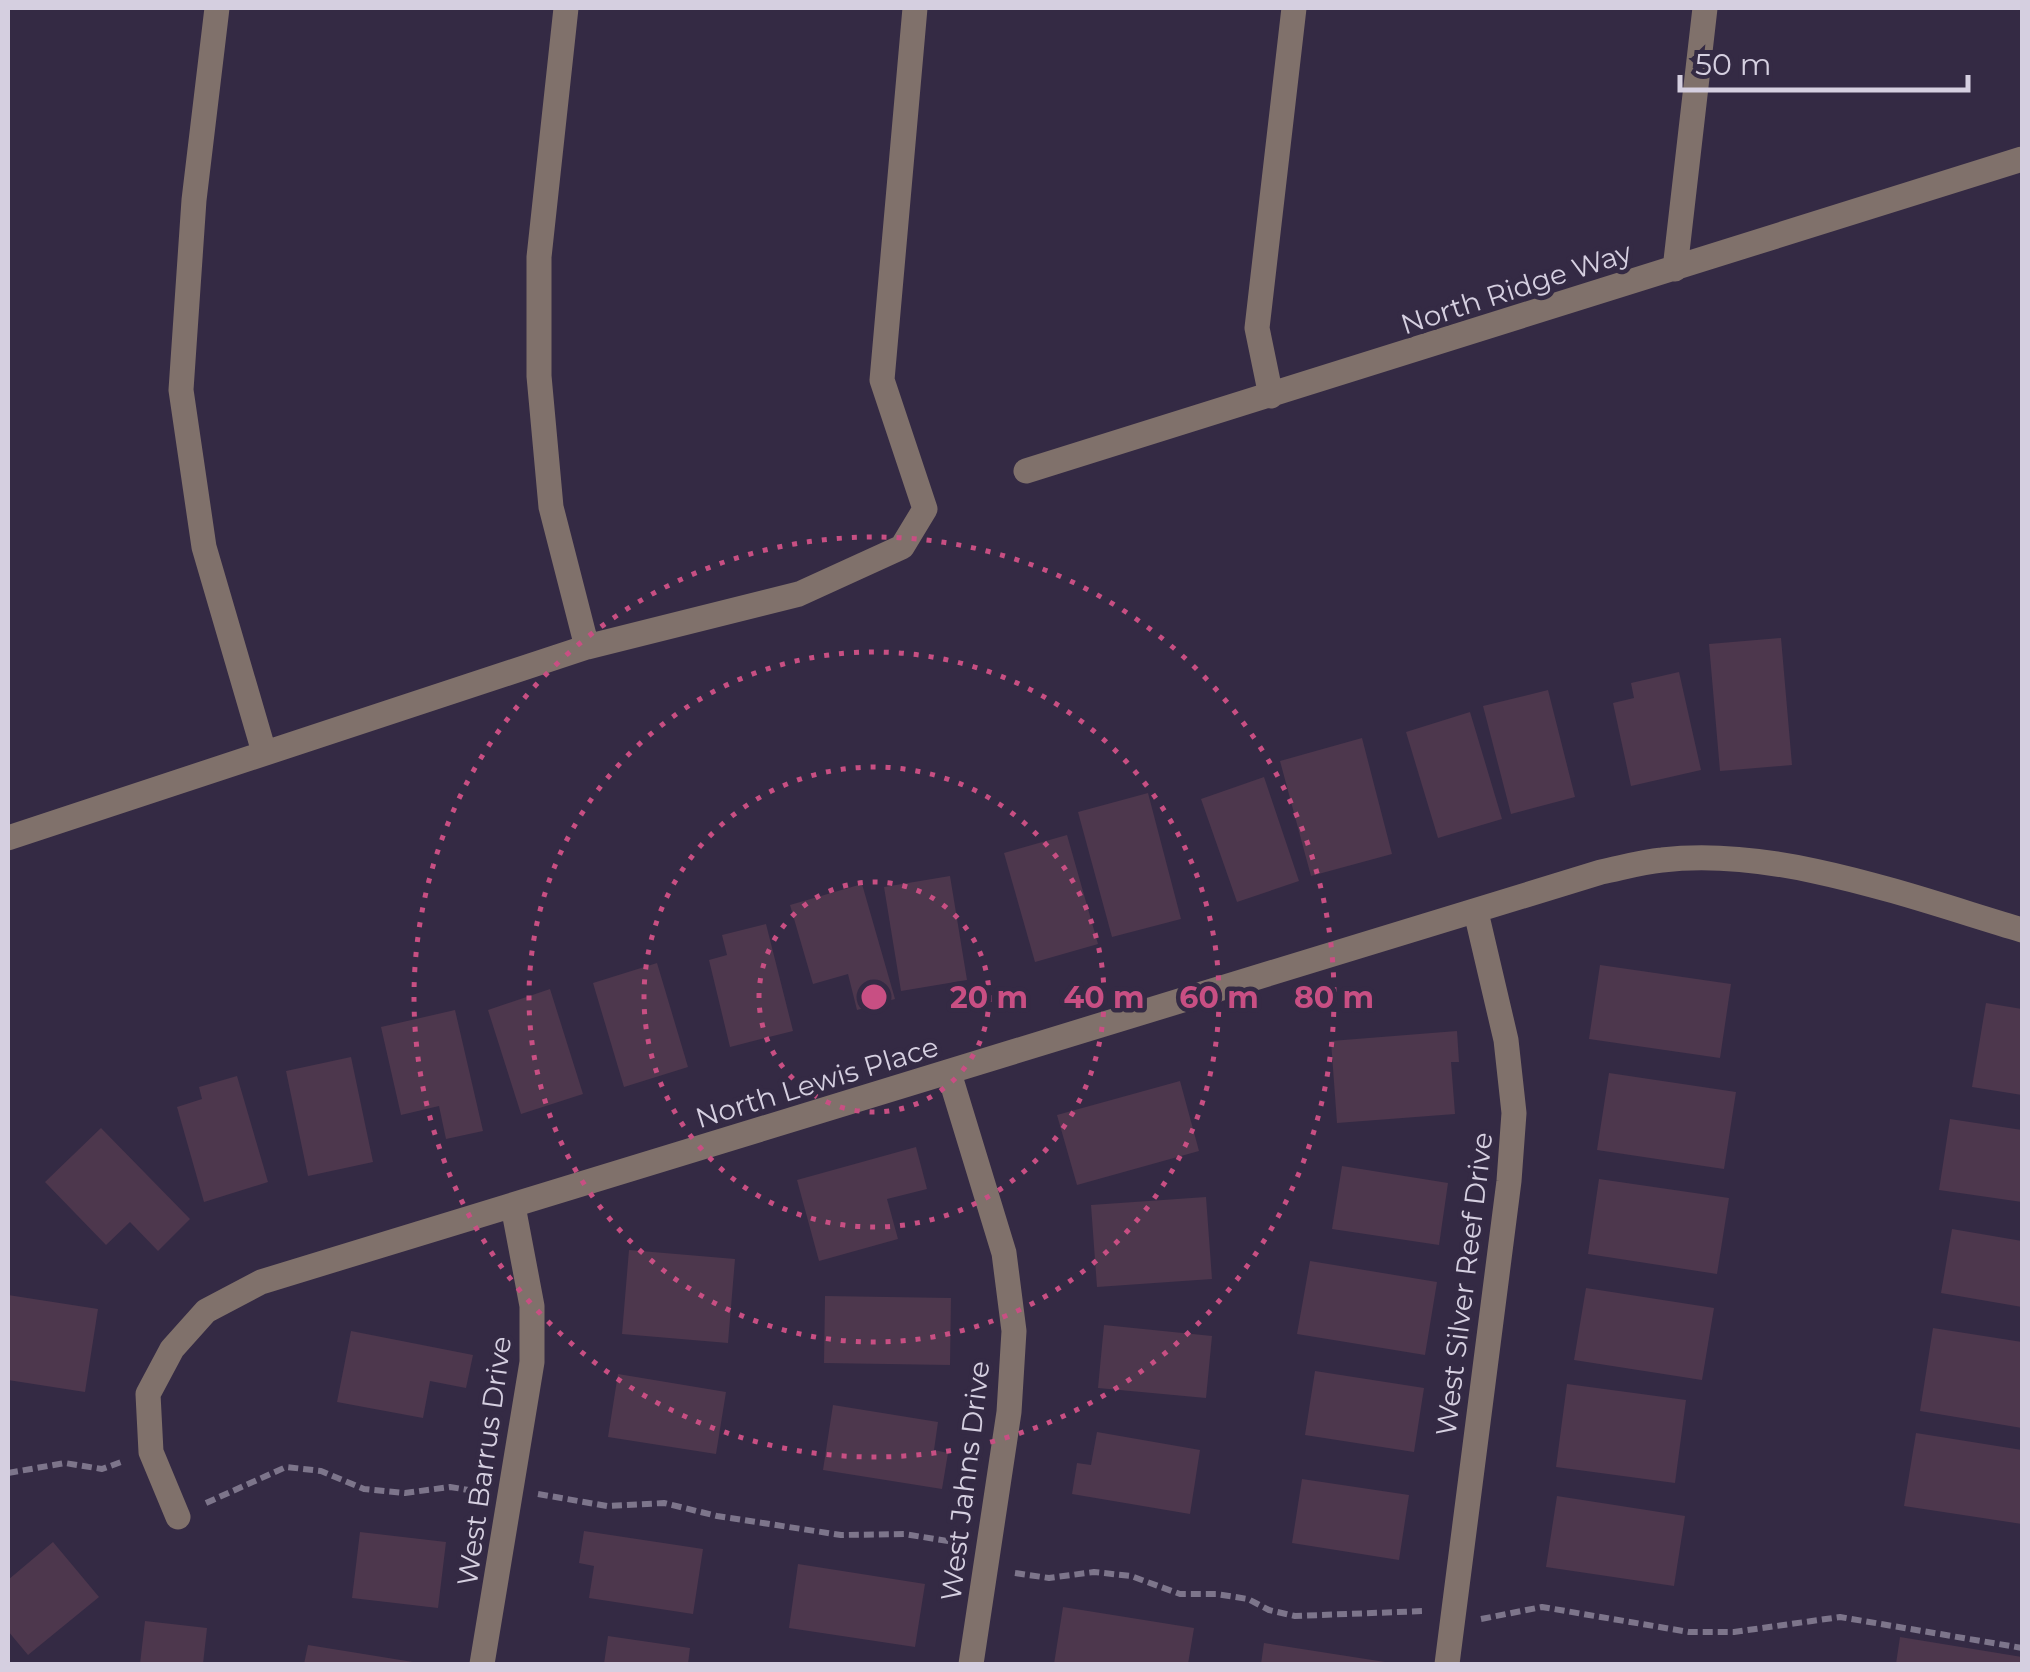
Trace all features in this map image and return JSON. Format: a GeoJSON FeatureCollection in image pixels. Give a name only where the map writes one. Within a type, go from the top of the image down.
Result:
{"type":"FeatureCollection","features":[{"type":"Feature","properties":{"kind":"street"},"geometry":{"type":"LineString","coordinates":[[218,8],[194,200],[181,390],[204,548],[264,752]]}},
{"type":"Feature","properties":{"kind":"street"},"geometry":{"type":"LineString","coordinates":[[566,8],[539,257],[540,376],[551,506],[587,647]]}},
{"type":"Feature","properties":{"kind":"street"},"geometry":{"type":"LineString","coordinates":[[8,838],[587,647],[798,594],[902,547],[925,509],[882,380],[915,8]]}},
{"type":"Feature","properties":{"kind":"street"},"geometry":{"type":"LineString","coordinates":[[1271,396],[1257,328],[1294,8]]}},
{"type":"Feature","properties":{"kind":"street"},"geometry":{"type":"LineString","coordinates":[[1675,268],[1705,8]]}},
{"type":"Feature","properties":{"kind":"street","name":"North Ridge Way"},"geometry":{"type":"LineString","coordinates":[[1026,471],[2022,160]]}},
{"type":"Feature","properties":{"kind":"street","name":"North Lewis Place"},"geometry":{"type":"LineString","coordinates":[[178,1517],[151,1452],[148,1394],[172,1348],[206,1311],[261,1282],[1601,872],[1663,860],[1728,859],[1853,880],[2022,930]]}},
{"type":"Feature","properties":{"kind":"street","name":"West Silver Reef Drive"},"geometry":{"type":"LineString","coordinates":[[1446,1664],[1510,1181],[1514,1113],[1506,1040],[1476,912]]}},
{"type":"Feature","properties":{"kind":"street","name":"West Jahns Drive"},"geometry":{"type":"LineString","coordinates":[[949,1073],[1004,1253],[1014,1330],[1009,1412],[970,1664]]}},
{"type":"Feature","properties":{"kind":"street","name":"West Barrus Drive"},"geometry":{"type":"LineString","coordinates":[[482,1664],[532,1362],[532,1306],[513,1206]]}},
{"type":"Feature","properties":{"kind":"path"},"geometry":{"type":"LineString","coordinates":[[8,1473],[65,1464],[102,1469],[151,1452]]}},
{"type":"Feature","properties":{"kind":"path"},"geometry":{"type":"LineString","coordinates":[[178,1517],[286,1467],[321,1471],[364,1489],[405,1493],[450,1487],[543,1494],[607,1506],[664,1503],[717,1516],[841,1535],[904,1534],[955,1540],[1013,1572],[1049,1578],[1094,1572],[1131,1576],[1180,1594],[1248,1599],[1269,1610],[1295,1616],[1346,1616],[1394,1610],[1487,1619],[1542,1607],[1690,1632],[1840,1617],[2022,1648]]}},
{"type":"Feature","properties":{"kind":"building"},"geometry":{"type":"Polygon","coordinates":[[[1781,638],[1792,765],[1720,771],[1709,644],[1781,638]]]}},
{"type":"Feature","properties":{"kind":"building"},"geometry":{"type":"Polygon","coordinates":[[[1679,672],[1701,770],[1631,786],[1613,703],[1634,698],[1631,683],[1679,672]]]}},
{"type":"Feature","properties":{"kind":"building"},"geometry":{"type":"Polygon","coordinates":[[[1548,690],[1575,797],[1511,814],[1483,706],[1548,690]]]}},
{"type":"Feature","properties":{"kind":"building"},"geometry":{"type":"Polygon","coordinates":[[[1470,712],[1502,819],[1438,838],[1406,732],[1470,712]]]}},
{"type":"Feature","properties":{"kind":"building"},"geometry":{"type":"Polygon","coordinates":[[[1362,738],[1392,854],[1311,876],[1280,761],[1362,738]]]}},
{"type":"Feature","properties":{"kind":"building"},"geometry":{"type":"Polygon","coordinates":[[[1264,777],[1299,881],[1237,902],[1201,799],[1264,777]]]}},
{"type":"Feature","properties":{"kind":"building"},"geometry":{"type":"Polygon","coordinates":[[[1148,793],[1181,919],[1112,937],[1078,812],[1148,793]]]}},
{"type":"Feature","properties":{"kind":"building"},"geometry":{"type":"Polygon","coordinates":[[[1067,835],[1098,944],[1035,962],[1004,853],[1067,835]]]}},
{"type":"Feature","properties":{"kind":"building"},"geometry":{"type":"Polygon","coordinates":[[[950,876],[967,980],[901,991],[884,887],[950,876]]]}},
{"type":"Feature","properties":{"kind":"building"},"geometry":{"type":"Polygon","coordinates":[[[862,884],[895,999],[857,1010],[848,974],[813,984],[790,905],[862,884]]]}},
{"type":"Feature","properties":{"kind":"building"},"geometry":{"type":"Polygon","coordinates":[[[766,924],[793,1031],[730,1047],[709,960],[727,955],[722,935],[766,924]]]}},
{"type":"Feature","properties":{"kind":"building"},"geometry":{"type":"Polygon","coordinates":[[[657,963],[688,1067],[624,1087],[593,983],[657,963]]]}},
{"type":"Feature","properties":{"kind":"building"},"geometry":{"type":"Polygon","coordinates":[[[1600,965],[1731,984],[1720,1058],[1589,1039],[1600,965]]]}},
{"type":"Feature","properties":{"kind":"building"},"geometry":{"type":"Polygon","coordinates":[[[550,989],[583,1094],[521,1114],[488,1010],[550,989]]]}},
{"type":"Feature","properties":{"kind":"building"},"geometry":{"type":"Polygon","coordinates":[[[1986,1003],[2022,1009],[2022,1095],[1972,1087],[1986,1003]]]}},
{"type":"Feature","properties":{"kind":"building"},"geometry":{"type":"Polygon","coordinates":[[[455,1010],[483,1131],[446,1139],[439,1106],[401,1115],[381,1027],[455,1010]]]}},
{"type":"Feature","properties":{"kind":"building"},"geometry":{"type":"Polygon","coordinates":[[[1457,1031],[1459,1062],[1451,1062],[1455,1114],[1337,1123],[1331,1041],[1457,1031]]]}},
{"type":"Feature","properties":{"kind":"building"},"geometry":{"type":"Polygon","coordinates":[[[351,1057],[373,1162],[308,1176],[286,1071],[351,1057]]]}},
{"type":"Feature","properties":{"kind":"building"},"geometry":{"type":"Polygon","coordinates":[[[1609,1073],[1736,1092],[1724,1169],[1597,1150],[1609,1073]]]}},
{"type":"Feature","properties":{"kind":"building"},"geometry":{"type":"Polygon","coordinates":[[[237,1076],[268,1182],[204,1202],[177,1107],[202,1099],[199,1087],[237,1076]]]}},
{"type":"Feature","properties":{"kind":"building"},"geometry":{"type":"Polygon","coordinates":[[[1180,1081],[1199,1151],[1077,1185],[1057,1115],[1180,1081]]]}},
{"type":"Feature","properties":{"kind":"building"},"geometry":{"type":"Polygon","coordinates":[[[1950,1119],[2022,1130],[2022,1202],[1939,1190],[1950,1119]]]}},
{"type":"Feature","properties":{"kind":"building"},"geometry":{"type":"Polygon","coordinates":[[[101,1128],[190,1219],[158,1251],[130,1222],[106,1245],[45,1182],[101,1128]]]}},
{"type":"Feature","properties":{"kind":"building"},"geometry":{"type":"Polygon","coordinates":[[[916,1147],[927,1189],[887,1199],[898,1239],[819,1261],[797,1180],[916,1147]]]}},
{"type":"Feature","properties":{"kind":"building"},"geometry":{"type":"Polygon","coordinates":[[[1342,1166],[1448,1183],[1439,1245],[1332,1229],[1342,1166]]]}},
{"type":"Feature","properties":{"kind":"building"},"geometry":{"type":"Polygon","coordinates":[[[1599,1179],[1729,1198],[1717,1274],[1588,1254],[1599,1179]]]}},
{"type":"Feature","properties":{"kind":"building"},"geometry":{"type":"Polygon","coordinates":[[[1206,1197],[1212,1279],[1097,1287],[1091,1205],[1206,1197]]]}},
{"type":"Feature","properties":{"kind":"building"},"geometry":{"type":"Polygon","coordinates":[[[1952,1229],[2022,1241],[2022,1307],[1941,1293],[1952,1229]]]}},
{"type":"Feature","properties":{"kind":"building"},"geometry":{"type":"Polygon","coordinates":[[[629,1250],[735,1259],[728,1343],[622,1334],[629,1250]]]}},
{"type":"Feature","properties":{"kind":"building"},"geometry":{"type":"Polygon","coordinates":[[[1310,1261],[1437,1282],[1425,1355],[1297,1334],[1310,1261]]]}},
{"type":"Feature","properties":{"kind":"building"},"geometry":{"type":"Polygon","coordinates":[[[1586,1288],[1714,1308],[1702,1380],[1574,1360],[1586,1288]]]}},
{"type":"Feature","properties":{"kind":"building"},"geometry":{"type":"Polygon","coordinates":[[[8,1295],[98,1309],[85,1392],[8,1380],[8,1295]]]}},
{"type":"Feature","properties":{"kind":"building"},"geometry":{"type":"Polygon","coordinates":[[[825,1296],[951,1298],[950,1365],[824,1363],[825,1296]]]}},
{"type":"Feature","properties":{"kind":"building"},"geometry":{"type":"Polygon","coordinates":[[[1104,1325],[1212,1336],[1206,1398],[1098,1388],[1104,1325]]]}},
{"type":"Feature","properties":{"kind":"building"},"geometry":{"type":"Polygon","coordinates":[[[1933,1328],[2022,1342],[2022,1428],[1920,1411],[1933,1328]]]}},
{"type":"Feature","properties":{"kind":"building"},"geometry":{"type":"Polygon","coordinates":[[[351,1331],[473,1355],[466,1388],[430,1381],[423,1418],[337,1402],[351,1331]]]}},
{"type":"Feature","properties":{"kind":"building"},"geometry":{"type":"Polygon","coordinates":[[[1315,1371],[1424,1388],[1414,1452],[1305,1435],[1315,1371]]]}},
{"type":"Feature","properties":{"kind":"building"},"geometry":{"type":"Polygon","coordinates":[[[618,1374],[726,1392],[716,1454],[608,1437],[618,1374]]]}},
{"type":"Feature","properties":{"kind":"building"},"geometry":{"type":"Polygon","coordinates":[[[1567,1384],[1686,1400],[1675,1483],[1556,1467],[1567,1384]]]}},
{"type":"Feature","properties":{"kind":"building"},"geometry":{"type":"Polygon","coordinates":[[[833,1405],[938,1422],[934,1450],[948,1453],[942,1489],[823,1470],[833,1405]]]}},
{"type":"Feature","properties":{"kind":"building"},"geometry":{"type":"Polygon","coordinates":[[[1097,1432],[1200,1450],[1190,1514],[1072,1494],[1077,1463],[1091,1465],[1097,1432]]]}},
{"type":"Feature","properties":{"kind":"building"},"geometry":{"type":"Polygon","coordinates":[[[1916,1433],[2022,1450],[2022,1524],[1904,1506],[1916,1433]]]}},
{"type":"Feature","properties":{"kind":"building"},"geometry":{"type":"Polygon","coordinates":[[[1302,1479],[1409,1495],[1399,1560],[1292,1543],[1302,1479]]]}},
{"type":"Feature","properties":{"kind":"building"},"geometry":{"type":"Polygon","coordinates":[[[1557,1496],[1685,1516],[1674,1586],[1546,1567],[1557,1496]]]}},
{"type":"Feature","properties":{"kind":"building"},"geometry":{"type":"Polygon","coordinates":[[[584,1531],[703,1549],[693,1614],[589,1598],[594,1566],[579,1563],[584,1531]]]}},
{"type":"Feature","properties":{"kind":"building"},"geometry":{"type":"Polygon","coordinates":[[[360,1532],[446,1542],[438,1608],[352,1598],[360,1532]]]}},
{"type":"Feature","properties":{"kind":"building"},"geometry":{"type":"Polygon","coordinates":[[[53,1542],[99,1597],[28,1655],[8,1631],[8,1580],[53,1542]]]}},
{"type":"Feature","properties":{"kind":"building"},"geometry":{"type":"Polygon","coordinates":[[[798,1564],[925,1584],[915,1647],[789,1628],[798,1564]]]}},
{"type":"Feature","properties":{"kind":"building"},"geometry":{"type":"Polygon","coordinates":[[[1063,1607],[1194,1628],[1188,1664],[1054,1664],[1063,1607]]]}},
{"type":"Feature","properties":{"kind":"building"},"geometry":{"type":"Polygon","coordinates":[[[145,1621],[207,1628],[203,1664],[140,1664],[145,1621]]]}},
{"type":"Feature","properties":{"kind":"building"},"geometry":{"type":"Polygon","coordinates":[[[608,1636],[690,1648],[688,1664],[604,1664],[608,1636]]]}},
{"type":"Feature","properties":{"kind":"building"},"geometry":{"type":"Polygon","coordinates":[[[1900,1637],[2022,1657],[2022,1664],[1896,1664],[1900,1637]]]}},
{"type":"Feature","properties":{"kind":"building"},"geometry":{"type":"Polygon","coordinates":[[[1264,1643],[1385,1662],[1385,1664],[1261,1664],[1264,1643]]]}},
{"type":"Feature","properties":{"kind":"building"},"geometry":{"type":"Polygon","coordinates":[[[308,1645],[413,1662],[413,1664],[304,1664],[308,1645]]]}}]}
